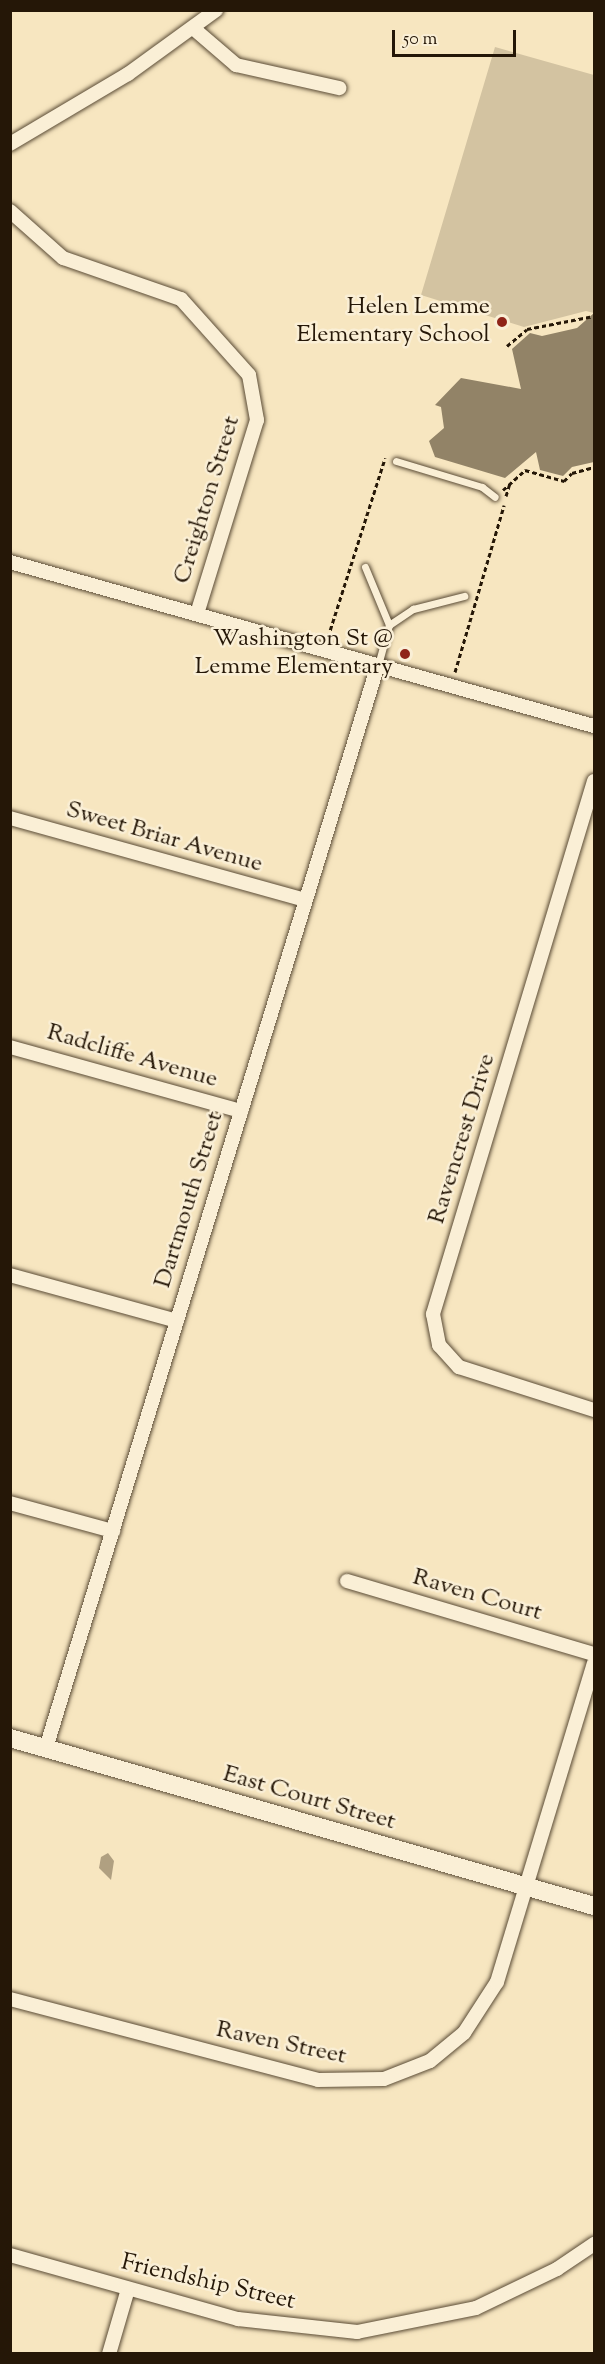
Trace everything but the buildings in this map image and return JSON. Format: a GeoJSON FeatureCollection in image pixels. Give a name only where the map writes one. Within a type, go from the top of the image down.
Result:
{"type":"FeatureCollection","features":[{"type":"Feature","properties":{"kind":"street"},"geometry":{"type":"LineString","coordinates":[[10,144],[193,28],[216,10]]}},
{"type":"Feature","properties":{"kind":"street"},"geometry":{"type":"LineString","coordinates":[[193,28],[236,65],[339,88]]}},
{"type":"Feature","properties":{"kind":"street","name":"Creighton Street"},"geometry":{"type":"LineString","coordinates":[[10,211],[63,258],[181,298],[253,383],[257,420],[197,614]]}},
{"type":"Feature","properties":{"kind":"street"},"geometry":{"type":"LineString","coordinates":[[10,562],[594,726]]}},
{"type":"Feature","properties":{"kind":"street","name":"Dartmouth Street"},"geometry":{"type":"LineString","coordinates":[[46,1748],[378,665]]}},
{"type":"Feature","properties":{"kind":"street","name":"Ravencrest Drive"},"geometry":{"type":"LineString","coordinates":[[594,781],[433,1314],[439,1345],[459,1367],[594,1410]]}},
{"type":"Feature","properties":{"kind":"street","name":"Sweet Briar Avenue"},"geometry":{"type":"LineString","coordinates":[[10,818],[306,900]]}},
{"type":"Feature","properties":{"kind":"street","name":"Radcliffe Avenue"},"geometry":{"type":"LineString","coordinates":[[10,1047],[241,1111]]}},
{"type":"Feature","properties":{"kind":"street"},"geometry":{"type":"LineString","coordinates":[[10,1275],[177,1321]]}},
{"type":"Feature","properties":{"kind":"street"},"geometry":{"type":"LineString","coordinates":[[10,1503],[112,1531]]}},
{"type":"Feature","properties":{"kind":"street","name":"Raven Court"},"geometry":{"type":"LineString","coordinates":[[347,1581],[594,1654]]}},
{"type":"Feature","properties":{"kind":"street","name":"Raven Street"},"geometry":{"type":"LineString","coordinates":[[10,1999],[318,2080],[384,2079],[430,2061],[478,2016],[497,1982],[594,1663]]}},
{"type":"Feature","properties":{"kind":"street","name":"East Court Street"},"geometry":{"type":"LineString","coordinates":[[10,1738],[594,1906]]}},
{"type":"Feature","properties":{"kind":"street","name":"Friendship Street"},"geometry":{"type":"LineString","coordinates":[[10,2255],[238,2319],[357,2332],[476,2308],[557,2269],[594,2244]]}},
{"type":"Feature","properties":{"kind":"street"},"geometry":{"type":"LineString","coordinates":[[109,2354],[128,2289]]}},
{"type":"Feature","properties":{"kind":"lane"},"geometry":{"type":"LineString","coordinates":[[396,461],[482,487],[495,497]]}},
{"type":"Feature","properties":{"kind":"lane"},"geometry":{"type":"LineString","coordinates":[[365,567],[389,625],[378,665]]}},
{"type":"Feature","properties":{"kind":"lane"},"geometry":{"type":"LineString","coordinates":[[389,625],[413,609],[464,596]]}},
{"type":"Feature","properties":{"kind":"path"},"geometry":{"type":"LineString","coordinates":[[507,346],[527,329],[594,316]]}},
{"type":"Feature","properties":{"kind":"path"},"geometry":{"type":"LineString","coordinates":[[328,637],[383,457],[396,461]]}},
{"type":"Feature","properties":{"kind":"path"},"geometry":{"type":"LineString","coordinates":[[495,497],[525,470],[564,481],[572,473],[594,467]]}},
{"type":"Feature","properties":{"kind":"path"},"geometry":{"type":"LineString","coordinates":[[455,672],[510,483]]}},
{"type":"Feature","properties":{"kind":"shaded area"},"geometry":{"type":"Polygon","coordinates":[[[495,47],[594,75],[594,313],[586,311],[524,327],[421,295],[495,47]]]}},
{"type":"Feature","properties":{"kind":"shaded area"},"geometry":{"type":"Polygon","coordinates":[[[108,1853],[114,1861],[111,1880],[99,1868],[101,1857],[108,1853]]]}},
{"type":"Feature","properties":{"kind":"place","name":"Helen Lemme Elementary School"},"geometry":{"type":"Point","coordinates":[502,322]}},
{"type":"Feature","properties":{"kind":"place","name":"Washington St @ Lemme Elementary"},"geometry":{"type":"Point","coordinates":[405,654]}}]}
